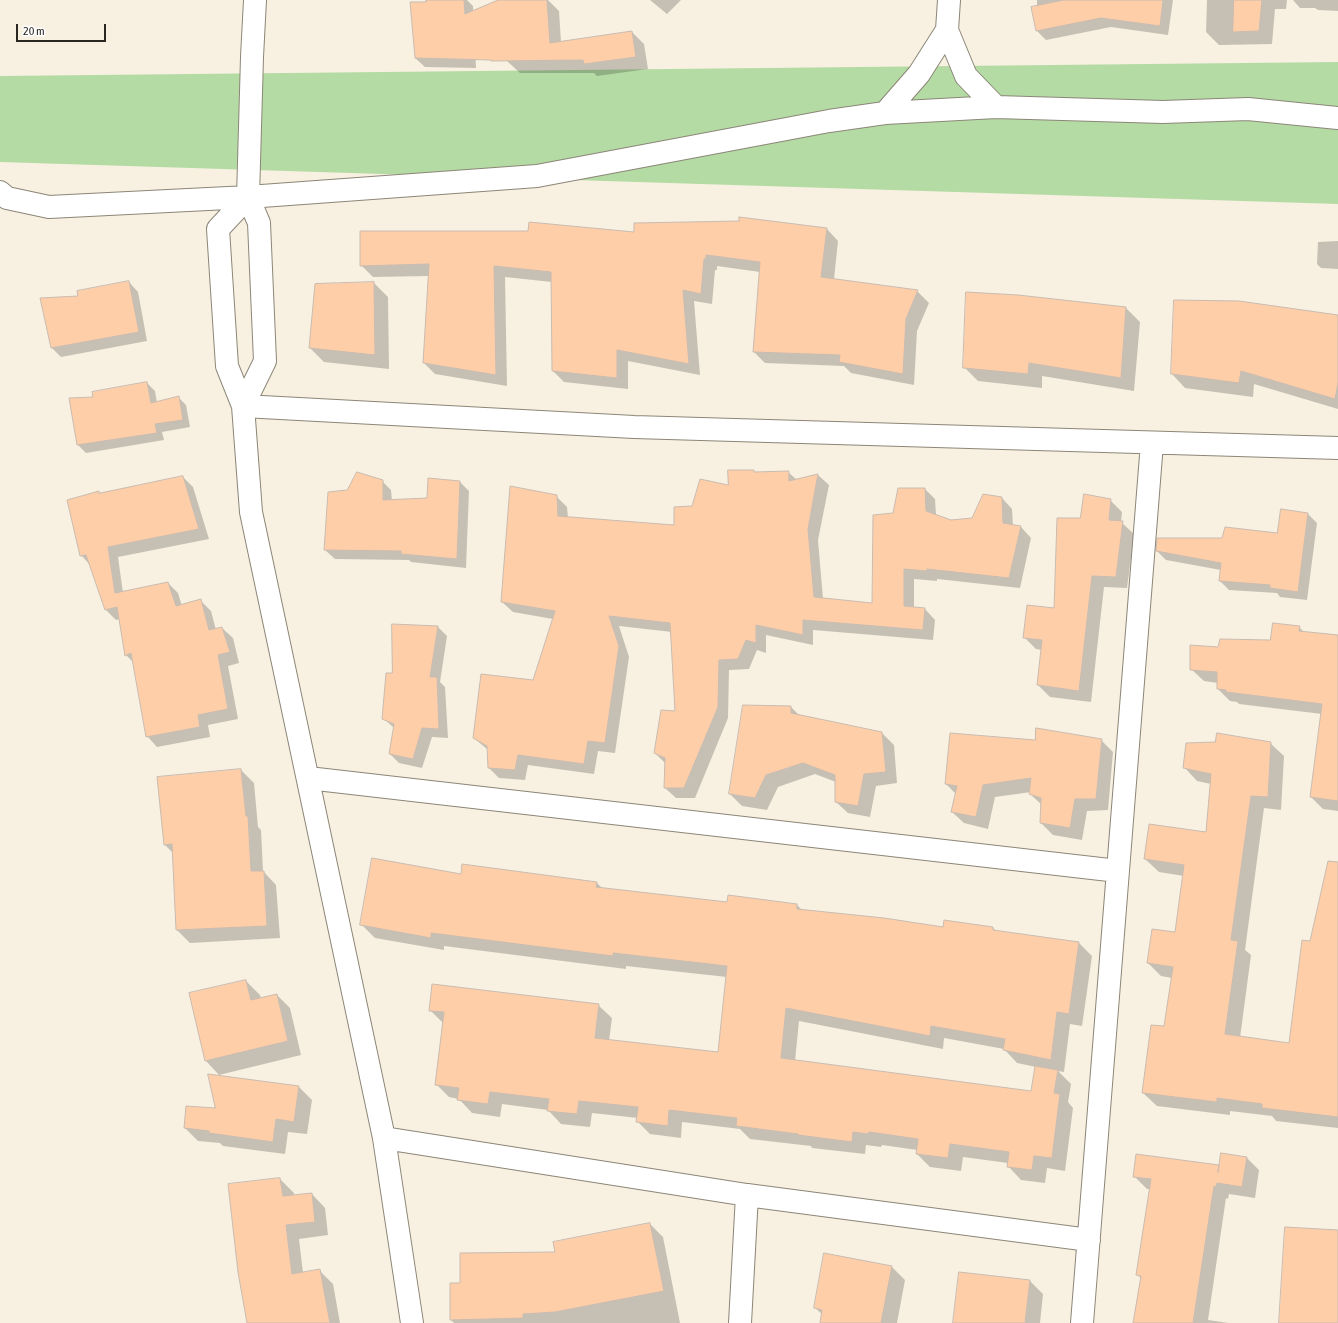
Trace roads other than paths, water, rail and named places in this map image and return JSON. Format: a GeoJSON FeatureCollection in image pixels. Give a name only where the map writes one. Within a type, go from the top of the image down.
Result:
{"type":"FeatureCollection","features":[{"type":"Feature","properties":{"kind":"street"},"geometry":{"type":"LineString","coordinates":[[243,406],[265,361],[259,223],[248,197],[255,0]]}},
{"type":"Feature","properties":{"kind":"street"},"geometry":{"type":"LineString","coordinates":[[885,113],[919,74],[946,30],[949,0]]}},
{"type":"Feature","properties":{"kind":"street"},"geometry":{"type":"LineString","coordinates":[[946,30],[966,76],[996,107]]}},
{"type":"Feature","properties":{"kind":"street"},"geometry":{"type":"LineString","coordinates":[[2,197],[49,207],[248,197],[537,176],[829,121],[885,113],[996,107],[1163,112],[1248,109],[1338,118]]}},
{"type":"Feature","properties":{"kind":"street"},"geometry":{"type":"LineString","coordinates":[[248,197],[218,229],[227,366],[243,406],[251,512],[384,1138],[412,1323]]}},
{"type":"Feature","properties":{"kind":"street"},"geometry":{"type":"LineString","coordinates":[[243,406],[634,427],[1338,448]]}},
{"type":"Feature","properties":{"kind":"street"},"geometry":{"type":"LineString","coordinates":[[1082,1323],[1152,443]]}},
{"type":"Feature","properties":{"kind":"street"},"geometry":{"type":"LineString","coordinates":[[308,778],[1118,871]]}},
{"type":"Feature","properties":{"kind":"street"},"geometry":{"type":"LineString","coordinates":[[384,1138],[747,1195],[1089,1240]]}},
{"type":"Feature","properties":{"kind":"street"},"geometry":{"type":"LineString","coordinates":[[740,1323],[747,1195]]}}]}
